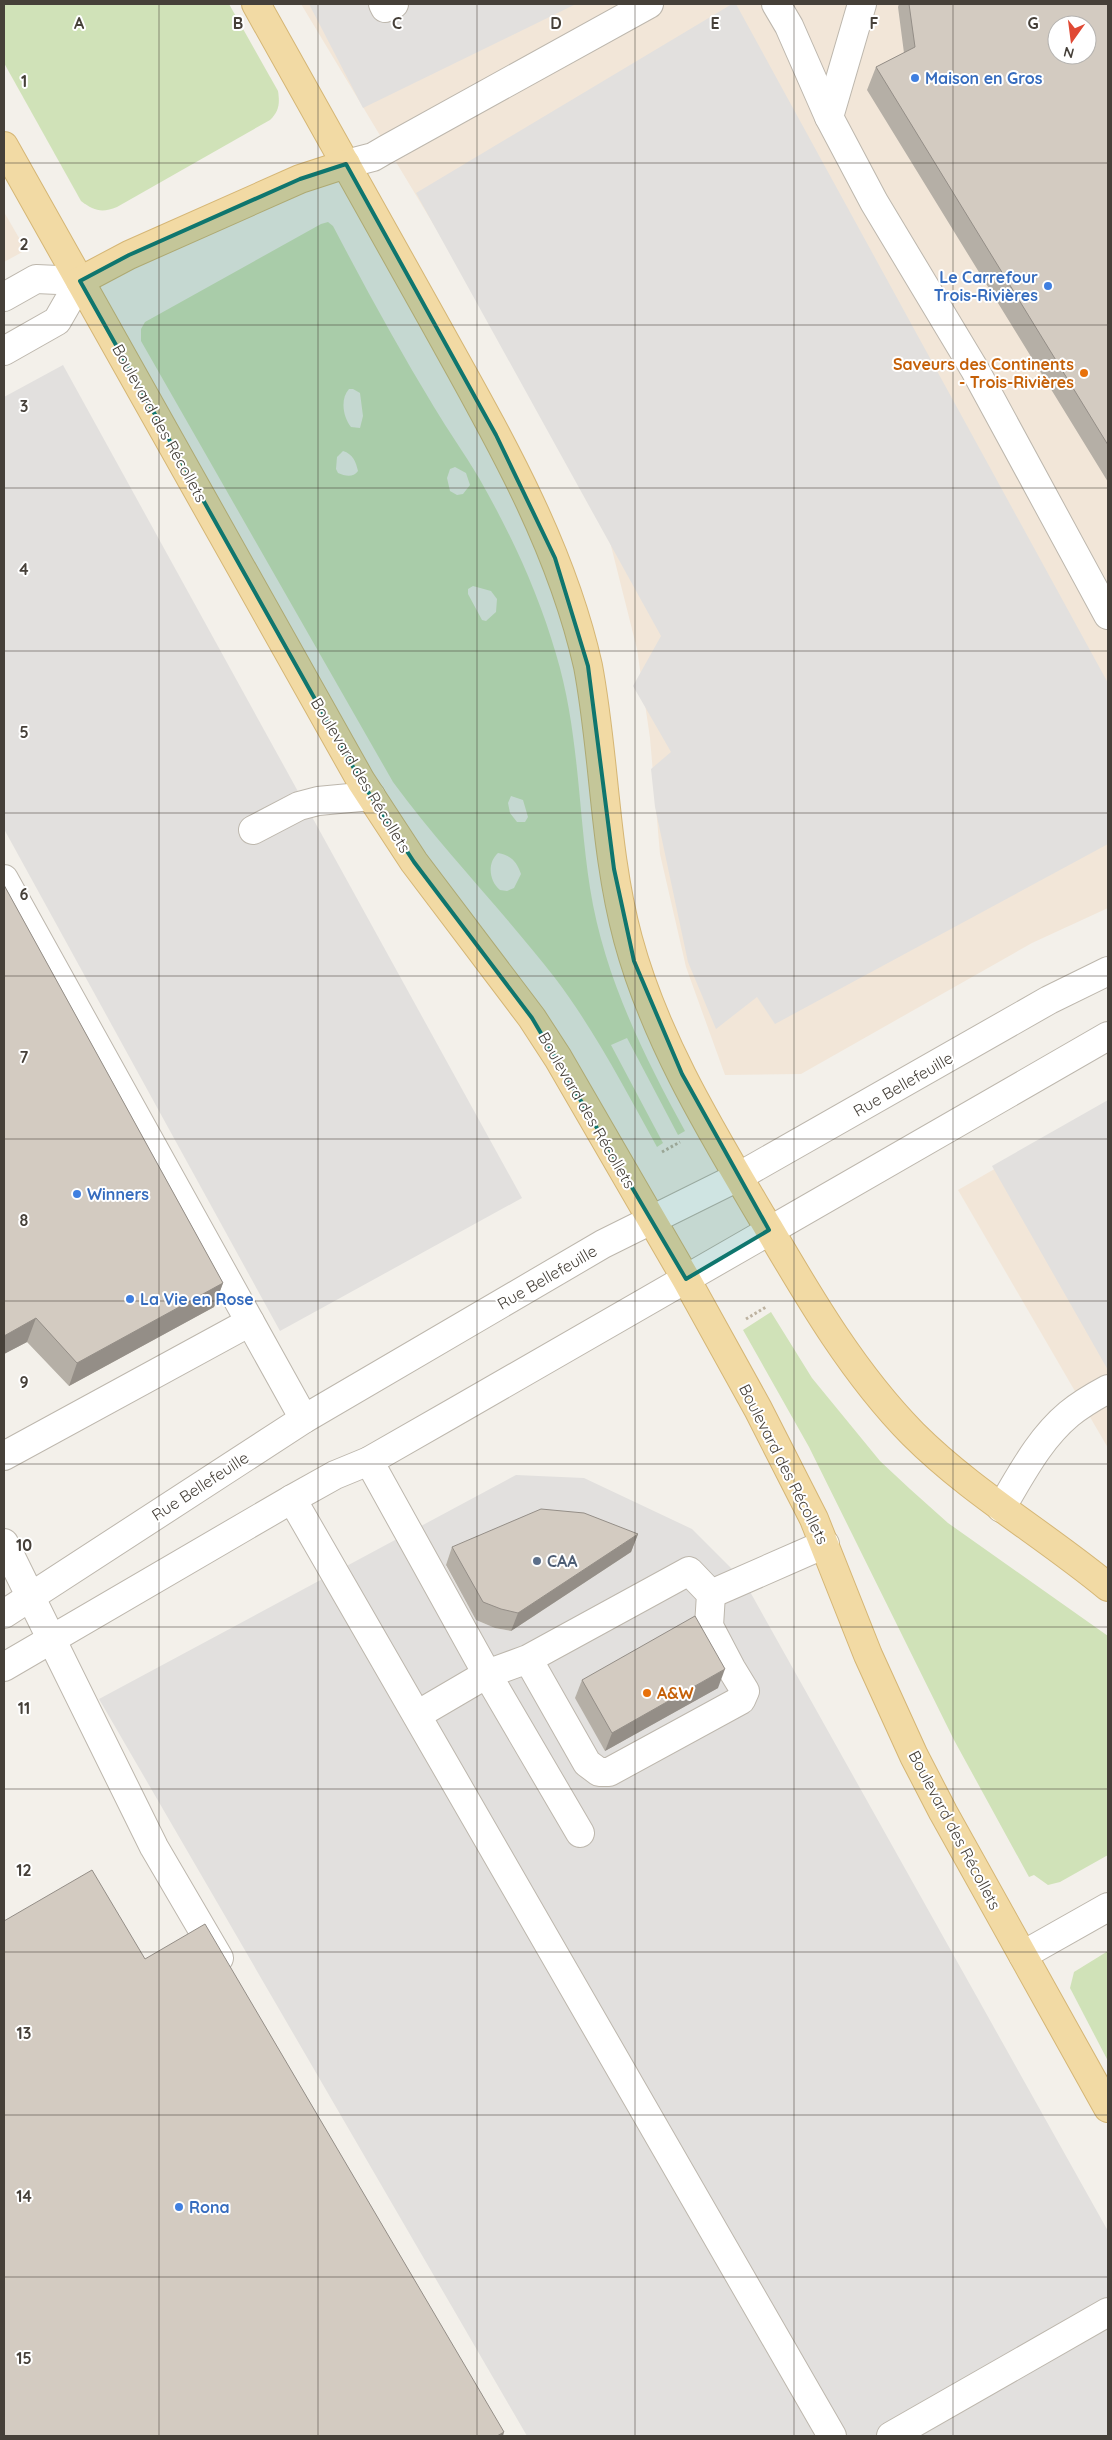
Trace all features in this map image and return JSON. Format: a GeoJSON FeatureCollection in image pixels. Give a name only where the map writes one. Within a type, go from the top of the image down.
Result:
{"type":"FeatureCollection","features":[{"type":"Feature","properties":{"kind":"main road"},"geometry":{"type":"LineString","coordinates":[[256,4],[503,450],[555,558],[583,641],[588,666],[614,869],[634,961],[664,1038],[738,1177],[816,1307],[886,1403],[911,1432],[940,1459],[1001,1508],[1108,1587]]}},
{"type":"Feature","properties":{"kind":"main road","name":"Boulevard des Récollets"},"geometry":{"type":"LineString","coordinates":[[4,146],[371,796],[414,862],[532,1018],[558,1058],[686,1279],[774,1439],[825,1544],[868,1655],[914,1756],[1108,2108]]}},
{"type":"Feature","properties":{"kind":"main road"},"geometry":{"type":"LineString","coordinates":[[80,282],[129,255],[300,179],[346,164]]}},
{"type":"Feature","properties":{"kind":"street"},"geometry":{"type":"LineString","coordinates":[[383,4],[385,8],[394,4]]}},
{"type":"Feature","properties":{"kind":"street"},"geometry":{"type":"LineString","coordinates":[[346,164],[373,157],[649,4]]}},
{"type":"Feature","properties":{"kind":"street"},"geometry":{"type":"LineString","coordinates":[[776,4],[789,26],[829,117],[874,202],[975,370],[1108,615]]}},
{"type":"Feature","properties":{"kind":"street"},"geometry":{"type":"LineString","coordinates":[[829,117],[862,4]]}},
{"type":"Feature","properties":{"kind":"street"},"geometry":{"type":"LineString","coordinates":[[4,297],[36,279],[80,282],[57,321],[4,351]]}},
{"type":"Feature","properties":{"kind":"street"},"geometry":{"type":"LineString","coordinates":[[253,830],[299,806],[318,801],[371,796]]}},
{"type":"Feature","properties":{"kind":"street"},"geometry":{"type":"LineString","coordinates":[[4,879],[304,1419]]}},
{"type":"Feature","properties":{"kind":"street","name":"Rue Bellefeuille"},"geometry":{"type":"LineString","coordinates":[[4,1614],[304,1419],[604,1244],[738,1177],[1049,1000],[1108,971]]}},
{"type":"Feature","properties":{"kind":"street"},"geometry":{"type":"LineString","coordinates":[[4,1667],[292,1499],[335,1475],[369,1461],[1108,1036]]}},
{"type":"Feature","properties":{"kind":"street"},"geometry":{"type":"LineString","coordinates":[[4,1456],[250,1322]]}},
{"type":"Feature","properties":{"kind":"street"},"geometry":{"type":"LineString","coordinates":[[1001,1508],[1041,1443],[1069,1414],[1108,1389]]}},
{"type":"Feature","properties":{"kind":"street"},"geometry":{"type":"LineString","coordinates":[[369,1461],[488,1674],[580,1833]]}},
{"type":"Feature","properties":{"kind":"street"},"geometry":{"type":"LineString","coordinates":[[292,1499],[832,2436]]}},
{"type":"Feature","properties":{"kind":"street"},"geometry":{"type":"LineString","coordinates":[[4,1543],[50,1640],[154,1847],[230,1975]]}},
{"type":"Feature","properties":{"kind":"street"},"geometry":{"type":"LineString","coordinates":[[711,1594],[825,1544]]}},
{"type":"Feature","properties":{"kind":"street"},"geometry":{"type":"LineString","coordinates":[[417,1715],[488,1674],[528,1659],[689,1571],[711,1594],[709,1626],[731,1668],[742,1682],[745,1691],[741,1700],[608,1772],[598,1772],[587,1763],[528,1659]]}},
{"type":"Feature","properties":{"kind":"street"},"geometry":{"type":"LineString","coordinates":[[1023,1955],[1108,1907]]}},
{"type":"Feature","properties":{"kind":"street"},"geometry":{"type":"LineString","coordinates":[[891,2436],[1108,2312]]}},
{"type":"Feature","properties":{"kind":"path"},"geometry":{"type":"LineString","coordinates":[[662,1152],[687,1138]]}},
{"type":"Feature","properties":{"kind":"path"},"geometry":{"type":"LineString","coordinates":[[739,1324],[766,1307]]}},
{"type":"Feature","properties":{"kind":"highlighted area"},"geometry":{"type":"Polygon","coordinates":[[[346,164],[496,435],[555,558],[588,666],[614,869],[634,961],[682,1074],[769,1230],[686,1279],[532,1018],[414,862],[361,781],[80,281],[129,255],[300,179],[346,164]]]}},
{"type":"Feature","properties":{"kind":"shaded area"},"geometry":{"type":"Polygon","coordinates":[[[301,4],[1108,4],[1108,908],[1032,943],[801,1074],[725,1075],[686,967],[660,854],[650,738],[637,649],[602,510],[571,453],[301,4]]]}},
{"type":"Feature","properties":{"kind":"shaded area"},"geometry":{"type":"Polygon","coordinates":[[[309,4],[576,4],[363,108],[309,4]]]}},
{"type":"Feature","properties":{"kind":"shaded area"},"geometry":{"type":"Polygon","coordinates":[[[732,4],[736,4],[1108,683],[1108,844],[775,1024],[757,997],[716,1029],[688,962],[655,807],[651,769],[671,752],[633,686],[661,636],[416,193],[732,4]]]}},
{"type":"Feature","properties":{"kind":"shaded area"},"geometry":{"type":"Polygon","coordinates":[[[4,212],[26,250],[4,262],[4,212]]]}},
{"type":"Feature","properties":{"kind":"shaded area"},"geometry":{"type":"Polygon","coordinates":[[[63,365],[522,1198],[280,1331],[4,829],[4,397],[63,365]]]}},
{"type":"Feature","properties":{"kind":"shaded area"},"geometry":{"type":"Polygon","coordinates":[[[1108,1100],[1108,1370],[992,1166],[1108,1100]]]}},
{"type":"Feature","properties":{"kind":"shaded area"},"geometry":{"type":"Polygon","coordinates":[[[1108,1104],[1108,1448],[958,1190],[1108,1104]]]}},
{"type":"Feature","properties":{"kind":"shaded area"},"geometry":{"type":"Polygon","coordinates":[[[516,1475],[584,1478],[692,1529],[744,1581],[1108,2231],[1108,2436],[527,2436],[99,1699],[516,1475]],[[631,1552],[446,1566],[476,1620],[495,1628],[511,1631],[631,1552]]]}},
{"type":"Feature","properties":{"kind":"green space"},"geometry":{"type":"Polygon","coordinates":[[[4,4],[229,4],[278,91],[279,104],[277,110],[270,120],[117,207],[107,210],[94,209],[81,201],[4,63],[4,4]]]}},
{"type":"Feature","properties":{"kind":"green space"},"geometry":{"type":"Polygon","coordinates":[[[328,222],[333,226],[439,416],[479,478],[513,542],[541,608],[564,683],[574,741],[586,859],[596,921],[615,983],[627,1014],[654,1073],[685,1131],[678,1135],[627,1038],[611,1045],[663,1143],[657,1147],[609,1061],[570,998],[535,953],[432,832],[393,782],[141,341],[141,329],[145,322],[321,224],[328,222]],[[349,389],[346,393],[344,408],[348,423],[351,427],[360,428],[363,416],[360,393],[349,389]],[[343,451],[337,457],[336,469],[338,473],[346,476],[354,475],[358,471],[354,459],[343,451]],[[455,467],[450,469],[447,478],[450,491],[457,495],[463,494],[470,485],[466,473],[455,467]],[[473,586],[468,589],[468,594],[482,620],[486,621],[496,612],[497,599],[491,591],[473,586]],[[511,796],[508,803],[510,813],[517,822],[525,822],[528,817],[523,800],[511,796]],[[498,853],[492,862],[491,872],[496,886],[500,890],[507,891],[514,888],[521,874],[518,866],[507,855],[498,853]]]}},
{"type":"Feature","properties":{"kind":"green space"},"geometry":{"type":"Polygon","coordinates":[[[771,1312],[812,1378],[880,1461],[948,1523],[1108,1636],[1108,1855],[1060,1882],[1048,1885],[1034,1875],[1029,1877],[954,1740],[809,1447],[743,1330],[771,1312]]]}},
{"type":"Feature","properties":{"kind":"green space"},"geometry":{"type":"Polygon","coordinates":[[[1108,1951],[1108,2061],[1070,1988],[1074,1972],[1108,1951]]]}},
{"type":"Feature","properties":{"kind":"building","name":"Le Carrefour Trois-Rivières"},"geometry":{"type":"Polygon","coordinates":[[[909,4],[1108,4],[1108,445],[876,67],[915,47],[909,4]]]}},
{"type":"Feature","properties":{"kind":"building"},"geometry":{"type":"Polygon","coordinates":[[[4,885],[223,1283],[77,1363],[36,1318],[4,1336],[4,885]]]}},
{"type":"Feature","properties":{"kind":"building"},"geometry":{"type":"Polygon","coordinates":[[[541,1509],[584,1513],[638,1534],[518,1613],[483,1602],[452,1547],[541,1509]]]}},
{"type":"Feature","properties":{"kind":"building","name":"A&W"},"geometry":{"type":"Polygon","coordinates":[[[695,1616],[725,1669],[612,1733],[582,1680],[695,1616]]]}},
{"type":"Feature","properties":{"kind":"building","name":"Rona"},"geometry":{"type":"Polygon","coordinates":[[[92,1870],[145,1959],[205,1924],[504,2432],[497,2436],[4,2436],[4,1921],[92,1870]]]}},
{"type":"Feature","properties":{"kind":"place","name":"Maison en Gros"},"geometry":{"type":"Point","coordinates":[915,78]}},
{"type":"Feature","properties":{"kind":"place","name":"Le Carrefour Trois-Rivières"},"geometry":{"type":"Point","coordinates":[1048,286]}},
{"type":"Feature","properties":{"kind":"place","name":"Saveurs des Continents - Trois-Rivières"},"geometry":{"type":"Point","coordinates":[1084,373]}},
{"type":"Feature","properties":{"kind":"place","name":"Winners"},"geometry":{"type":"Point","coordinates":[77,1194]}},
{"type":"Feature","properties":{"kind":"place","name":"La Vie en Rose"},"geometry":{"type":"Point","coordinates":[130,1299]}},
{"type":"Feature","properties":{"kind":"place","name":"CAA"},"geometry":{"type":"Point","coordinates":[537,1561]}},
{"type":"Feature","properties":{"kind":"place","name":"A&W"},"geometry":{"type":"Point","coordinates":[647,1693]}},
{"type":"Feature","properties":{"kind":"place","name":"Rona"},"geometry":{"type":"Point","coordinates":[179,2207]}}]}
